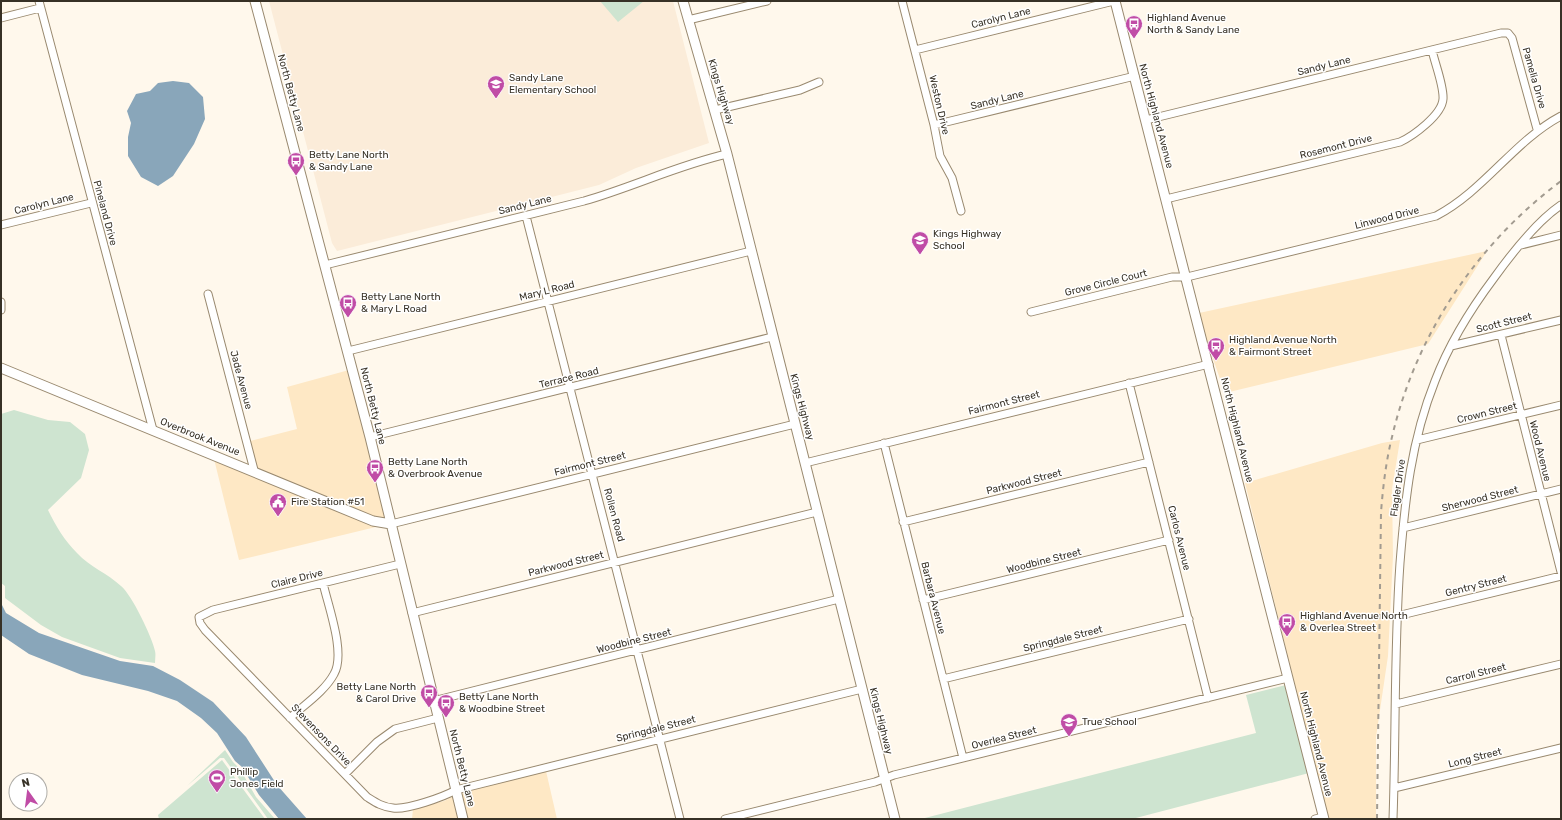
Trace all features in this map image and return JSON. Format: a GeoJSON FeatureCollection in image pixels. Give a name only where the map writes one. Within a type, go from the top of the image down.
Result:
{"type":"FeatureCollection","features":[{"type":"Feature","properties":{"kind":"street","name":"North Betty Lane"},"geometry":{"type":"LineString","coordinates":[[255,1],[348,351],[463,819]]}},
{"type":"Feature","properties":{"kind":"street","name":"Kings Highway"},"geometry":{"type":"LineString","coordinates":[[683,1],[728,154],[772,337],[895,819]]}},
{"type":"Feature","properties":{"kind":"street"},"geometry":{"type":"LineString","coordinates":[[688,20],[767,1]]}},
{"type":"Feature","properties":{"kind":"street","name":"Weston Drive"},"geometry":{"type":"LineString","coordinates":[[902,1],[934,125],[940,156],[952,178],[961,211]]}},
{"type":"Feature","properties":{"kind":"street","name":"Carolyn Lane"},"geometry":{"type":"LineString","coordinates":[[915,50],[1115,1]]}},
{"type":"Feature","properties":{"kind":"street","name":"North Highland Avenue"},"geometry":{"type":"LineString","coordinates":[[1115,1],[1209,364],[1288,678],[1321,818]]}},
{"type":"Feature","properties":{"kind":"street"},"geometry":{"type":"LineString","coordinates":[[1,18],[40,4]]}},
{"type":"Feature","properties":{"kind":"street","name":"Pineland Drive"},"geometry":{"type":"LineString","coordinates":[[40,4],[91,203],[153,430]]}},
{"type":"Feature","properties":{"kind":"street","name":"Sandy Lane"},"geometry":{"type":"LineString","coordinates":[[1146,120],[1501,33],[1508,33]]}},
{"type":"Feature","properties":{"kind":"street","name":"Pamelia Drive"},"geometry":{"type":"LineString","coordinates":[[1508,33],[1512,38],[1538,130]]}},
{"type":"Feature","properties":{"kind":"street","name":"Rosemont Drive"},"geometry":{"type":"LineString","coordinates":[[1166,199],[1400,142],[1410,137],[1438,113],[1442,104],[1443,93],[1432,50]]}},
{"type":"Feature","properties":{"kind":"street","name":"Sandy Lane"},"geometry":{"type":"LineString","coordinates":[[934,125],[1134,76]]}},
{"type":"Feature","properties":{"kind":"street"},"geometry":{"type":"LineString","coordinates":[[716,110],[800,90],[819,82]]}},
{"type":"Feature","properties":{"kind":"street","name":"Linwood Drive"},"geometry":{"type":"LineString","coordinates":[[1187,277],[1436,216],[1452,208],[1538,130],[1561,116]]}},
{"type":"Feature","properties":{"kind":"street","name":"Sandy Lane"},"geometry":{"type":"LineString","coordinates":[[325,265],[526,216],[610,193],[682,166],[728,154]]}},
{"type":"Feature","properties":{"kind":"street","name":"Carolyn Lane"},"geometry":{"type":"LineString","coordinates":[[1,225],[91,203]]}},
{"type":"Feature","properties":{"kind":"street","name":"Flagler Drive"},"geometry":{"type":"LineString","coordinates":[[1393,819],[1396,704],[1396,616],[1405,495],[1417,440],[1435,381],[1465,319],[1536,226],[1549,213],[1561,205]]}},
{"type":"Feature","properties":{"kind":"street","name":"Rollen Road"},"geometry":{"type":"LineString","coordinates":[[526,216],[616,562],[680,819]]}},
{"type":"Feature","properties":{"kind":"street"},"geometry":{"type":"LineString","coordinates":[[1521,245],[1561,235]]}},
{"type":"Feature","properties":{"kind":"street","name":"Mary L Road"},"geometry":{"type":"LineString","coordinates":[[348,351],[751,251]]}},
{"type":"Feature","properties":{"kind":"street","name":"Grove Circle Court"},"geometry":{"type":"LineString","coordinates":[[1031,312],[1172,277],[1187,277]]}},
{"type":"Feature","properties":{"kind":"street","name":"Jade Avenue"},"geometry":{"type":"LineString","coordinates":[[208,294],[254,470]]}},
{"type":"Feature","properties":{"kind":"street"},"geometry":{"type":"LineString","coordinates":[[1,302],[1,310]]}},
{"type":"Feature","properties":{"kind":"street","name":"Scott Street"},"geometry":{"type":"LineString","coordinates":[[1452,346],[1561,320]]}},
{"type":"Feature","properties":{"kind":"street","name":"Wood Avenue"},"geometry":{"type":"LineString","coordinates":[[1501,335],[1520,415],[1561,572]]}},
{"type":"Feature","properties":{"kind":"street","name":"Terrace Road"},"geometry":{"type":"LineString","coordinates":[[370,438],[772,337]]}},
{"type":"Feature","properties":{"kind":"street","name":"Fairmont Street"},"geometry":{"type":"LineString","coordinates":[[805,463],[1209,364]]}},
{"type":"Feature","properties":{"kind":"street","name":"Overbrook Avenue"},"geometry":{"type":"LineString","coordinates":[[1,368],[254,470],[373,521],[391,524]]}},
{"type":"Feature","properties":{"kind":"street","name":"Carlos Avenue"},"geometry":{"type":"LineString","coordinates":[[1129,383],[1208,698]]}},
{"type":"Feature","properties":{"kind":"street","name":"Crown Street"},"geometry":{"type":"LineString","coordinates":[[1417,440],[1561,405]]}},
{"type":"Feature","properties":{"kind":"street","name":"Fairmont Street"},"geometry":{"type":"LineString","coordinates":[[391,524],[795,424]]}},
{"type":"Feature","properties":{"kind":"street","name":"Barbara Avenue"},"geometry":{"type":"LineString","coordinates":[[884,443],[963,758]]}},
{"type":"Feature","properties":{"kind":"street","name":"Parkwood Street"},"geometry":{"type":"LineString","coordinates":[[903,522],[1149,462]]}},
{"type":"Feature","properties":{"kind":"street","name":"Sherwood Street"},"geometry":{"type":"LineString","coordinates":[[1403,528],[1561,489]]}},
{"type":"Feature","properties":{"kind":"street","name":"Parkwood Street"},"geometry":{"type":"LineString","coordinates":[[412,613],[817,512]]}},
{"type":"Feature","properties":{"kind":"street","name":"Woodbine Street"},"geometry":{"type":"LineString","coordinates":[[923,600],[1169,540]]}},
{"type":"Feature","properties":{"kind":"street","name":"Claire Drive"},"geometry":{"type":"LineString","coordinates":[[199,617],[213,610],[400,564]]}},
{"type":"Feature","properties":{"kind":"street","name":"Gentry Street"},"geometry":{"type":"LineString","coordinates":[[1396,616],[1561,576]]}},
{"type":"Feature","properties":{"kind":"street"},"geometry":{"type":"LineString","coordinates":[[290,718],[328,683],[338,666],[337,644],[323,583]]}},
{"type":"Feature","properties":{"kind":"street","name":"Woodbine Street"},"geometry":{"type":"LineString","coordinates":[[434,701],[839,599]]}},
{"type":"Feature","properties":{"kind":"street","name":"Stevensons Drive"},"geometry":{"type":"LineString","coordinates":[[199,617],[200,623],[205,630],[367,797],[379,805],[394,808],[443,797],[456,790]]}},
{"type":"Feature","properties":{"kind":"street","name":"Springdale Street"},"geometry":{"type":"LineString","coordinates":[[943,679],[1189,619]]}},
{"type":"Feature","properties":{"kind":"street","name":"Carroll Street"},"geometry":{"type":"LineString","coordinates":[[1396,704],[1561,664]]}},
{"type":"Feature","properties":{"kind":"street","name":"Overlea Street"},"geometry":{"type":"LineString","coordinates":[[724,819],[963,758],[1288,678]]}},
{"type":"Feature","properties":{"kind":"street","name":"Springdale Street"},"geometry":{"type":"LineString","coordinates":[[456,790],[660,738],[862,689]]}},
{"type":"Feature","properties":{"kind":"street"},"geometry":{"type":"LineString","coordinates":[[345,774],[377,742],[395,730],[438,718]]}},
{"type":"Feature","properties":{"kind":"street","name":"Long Street"},"geometry":{"type":"LineString","coordinates":[[1394,788],[1561,748]]}},
{"type":"Feature","properties":{"kind":"shaded area","name":"Sandy Lane Elementary School"},"geometry":{"type":"Polygon","coordinates":[[[269,1],[673,1],[709,143],[636,168],[599,185],[337,251],[332,243],[269,1]]]}},
{"type":"Feature","properties":{"kind":"shaded area"},"geometry":{"type":"Polygon","coordinates":[[[1487,251],[1428,344],[1225,393],[1206,339],[1199,313],[1487,251]]]}},
{"type":"Feature","properties":{"kind":"shaded area"},"geometry":{"type":"Polygon","coordinates":[[[349,370],[386,519],[374,517],[257,468],[250,441],[297,429],[287,387],[349,370]]]}},
{"type":"Feature","properties":{"kind":"shaded area"},"geometry":{"type":"Polygon","coordinates":[[[1400,440],[1392,489],[1393,556],[1388,656],[1376,737],[1376,819],[1328,819],[1245,483],[1382,443],[1400,440]]]}},
{"type":"Feature","properties":{"kind":"shaded area"},"geometry":{"type":"Polygon","coordinates":[[[214,459],[380,526],[239,560],[214,459]]]}},
{"type":"Feature","properties":{"kind":"shaded area"},"geometry":{"type":"Polygon","coordinates":[[[546,771],[557,819],[467,819],[460,793],[546,771]]]}},
{"type":"Feature","properties":{"kind":"shaded area"},"geometry":{"type":"Polygon","coordinates":[[[454,796],[460,819],[412,819],[413,809],[444,801],[454,796]]]}},
{"type":"Feature","properties":{"kind":"green space"},"geometry":{"type":"Polygon","coordinates":[[[600,1],[644,1],[618,22],[600,1]]]}},
{"type":"Feature","properties":{"kind":"green space"},"geometry":{"type":"Polygon","coordinates":[[[14,410],[48,420],[70,422],[85,434],[89,450],[81,478],[48,510],[54,522],[72,548],[87,562],[121,586],[131,598],[146,627],[153,645],[155,652],[155,663],[120,658],[62,637],[41,625],[5,598],[5,586],[1,583],[1,414],[14,410]]]}},
{"type":"Feature","properties":{"kind":"green space"},"geometry":{"type":"Polygon","coordinates":[[[1286,685],[1309,773],[1132,819],[921,819],[1256,733],[1246,695],[1286,685]]]}},
{"type":"Feature","properties":{"kind":"green space"},"geometry":{"type":"Polygon","coordinates":[[[225,750],[240,769],[256,797],[275,819],[268,819],[224,758],[220,758],[187,786],[225,750]]]}},
{"type":"Feature","properties":{"kind":"green space","name":"Phillip Jones Field"},"geometry":{"type":"Polygon","coordinates":[[[222,760],[265,819],[159,819],[158,815],[222,760]]]}},
{"type":"Feature","properties":{"kind":"water"},"geometry":{"type":"Polygon","coordinates":[[[173,81],[189,83],[203,97],[205,119],[194,144],[173,176],[158,186],[141,177],[128,156],[128,137],[131,123],[127,111],[136,94],[150,91],[158,83],[173,81]]]}},
{"type":"Feature","properties":{"kind":"water"},"geometry":{"type":"Polygon","coordinates":[[[1,587],[2,605],[6,613],[39,633],[120,661],[153,666],[180,680],[213,702],[246,737],[277,785],[307,819],[279,819],[259,795],[242,767],[235,761],[217,733],[201,718],[177,701],[148,691],[82,675],[29,654],[1,635],[1,587]]]}},
{"type":"Feature","properties":{"kind":"railway"},"geometry":{"type":"LineString","coordinates":[[1377,819],[1381,512],[1388,455],[1392,437],[1403,399],[1417,362],[1434,327],[1454,294],[1477,263],[1503,233],[1531,206],[1561,181]]}},
{"type":"Feature","properties":{"kind":"place","name":"Highland Avenue North & Sandy Lane"},"geometry":{"type":"Point","coordinates":[1134,39]}},
{"type":"Feature","properties":{"kind":"place","name":"Sandy Lane Elementary School"},"geometry":{"type":"Point","coordinates":[496,99]}},
{"type":"Feature","properties":{"kind":"place","name":"Betty Lane North & Sandy Lane"},"geometry":{"type":"Point","coordinates":[296,176]}},
{"type":"Feature","properties":{"kind":"place","name":"Kings Highway School"},"geometry":{"type":"Point","coordinates":[920,255]}},
{"type":"Feature","properties":{"kind":"place","name":"Betty Lane North & Mary L Road"},"geometry":{"type":"Point","coordinates":[348,318]}},
{"type":"Feature","properties":{"kind":"place","name":"Highland Avenue North & Fairmont Street"},"geometry":{"type":"Point","coordinates":[1216,361]}},
{"type":"Feature","properties":{"kind":"place","name":"Betty Lane North & Overbrook Avenue"},"geometry":{"type":"Point","coordinates":[375,483]}},
{"type":"Feature","properties":{"kind":"place","name":"Fire Station #51"},"geometry":{"type":"Point","coordinates":[278,517]}},
{"type":"Feature","properties":{"kind":"place","name":"Highland Avenue North & Overlea Street"},"geometry":{"type":"Point","coordinates":[1287,637]}},
{"type":"Feature","properties":{"kind":"place","name":"Betty Lane North & Carol Drive"},"geometry":{"type":"Point","coordinates":[429,708]}},
{"type":"Feature","properties":{"kind":"place","name":"Betty Lane North & Woodbine Street"},"geometry":{"type":"Point","coordinates":[446,718]}},
{"type":"Feature","properties":{"kind":"place","name":"True School"},"geometry":{"type":"Point","coordinates":[1069,737]}},
{"type":"Feature","properties":{"kind":"place","name":"Phillip Jones Field"},"geometry":{"type":"Point","coordinates":[217,793]}}]}
